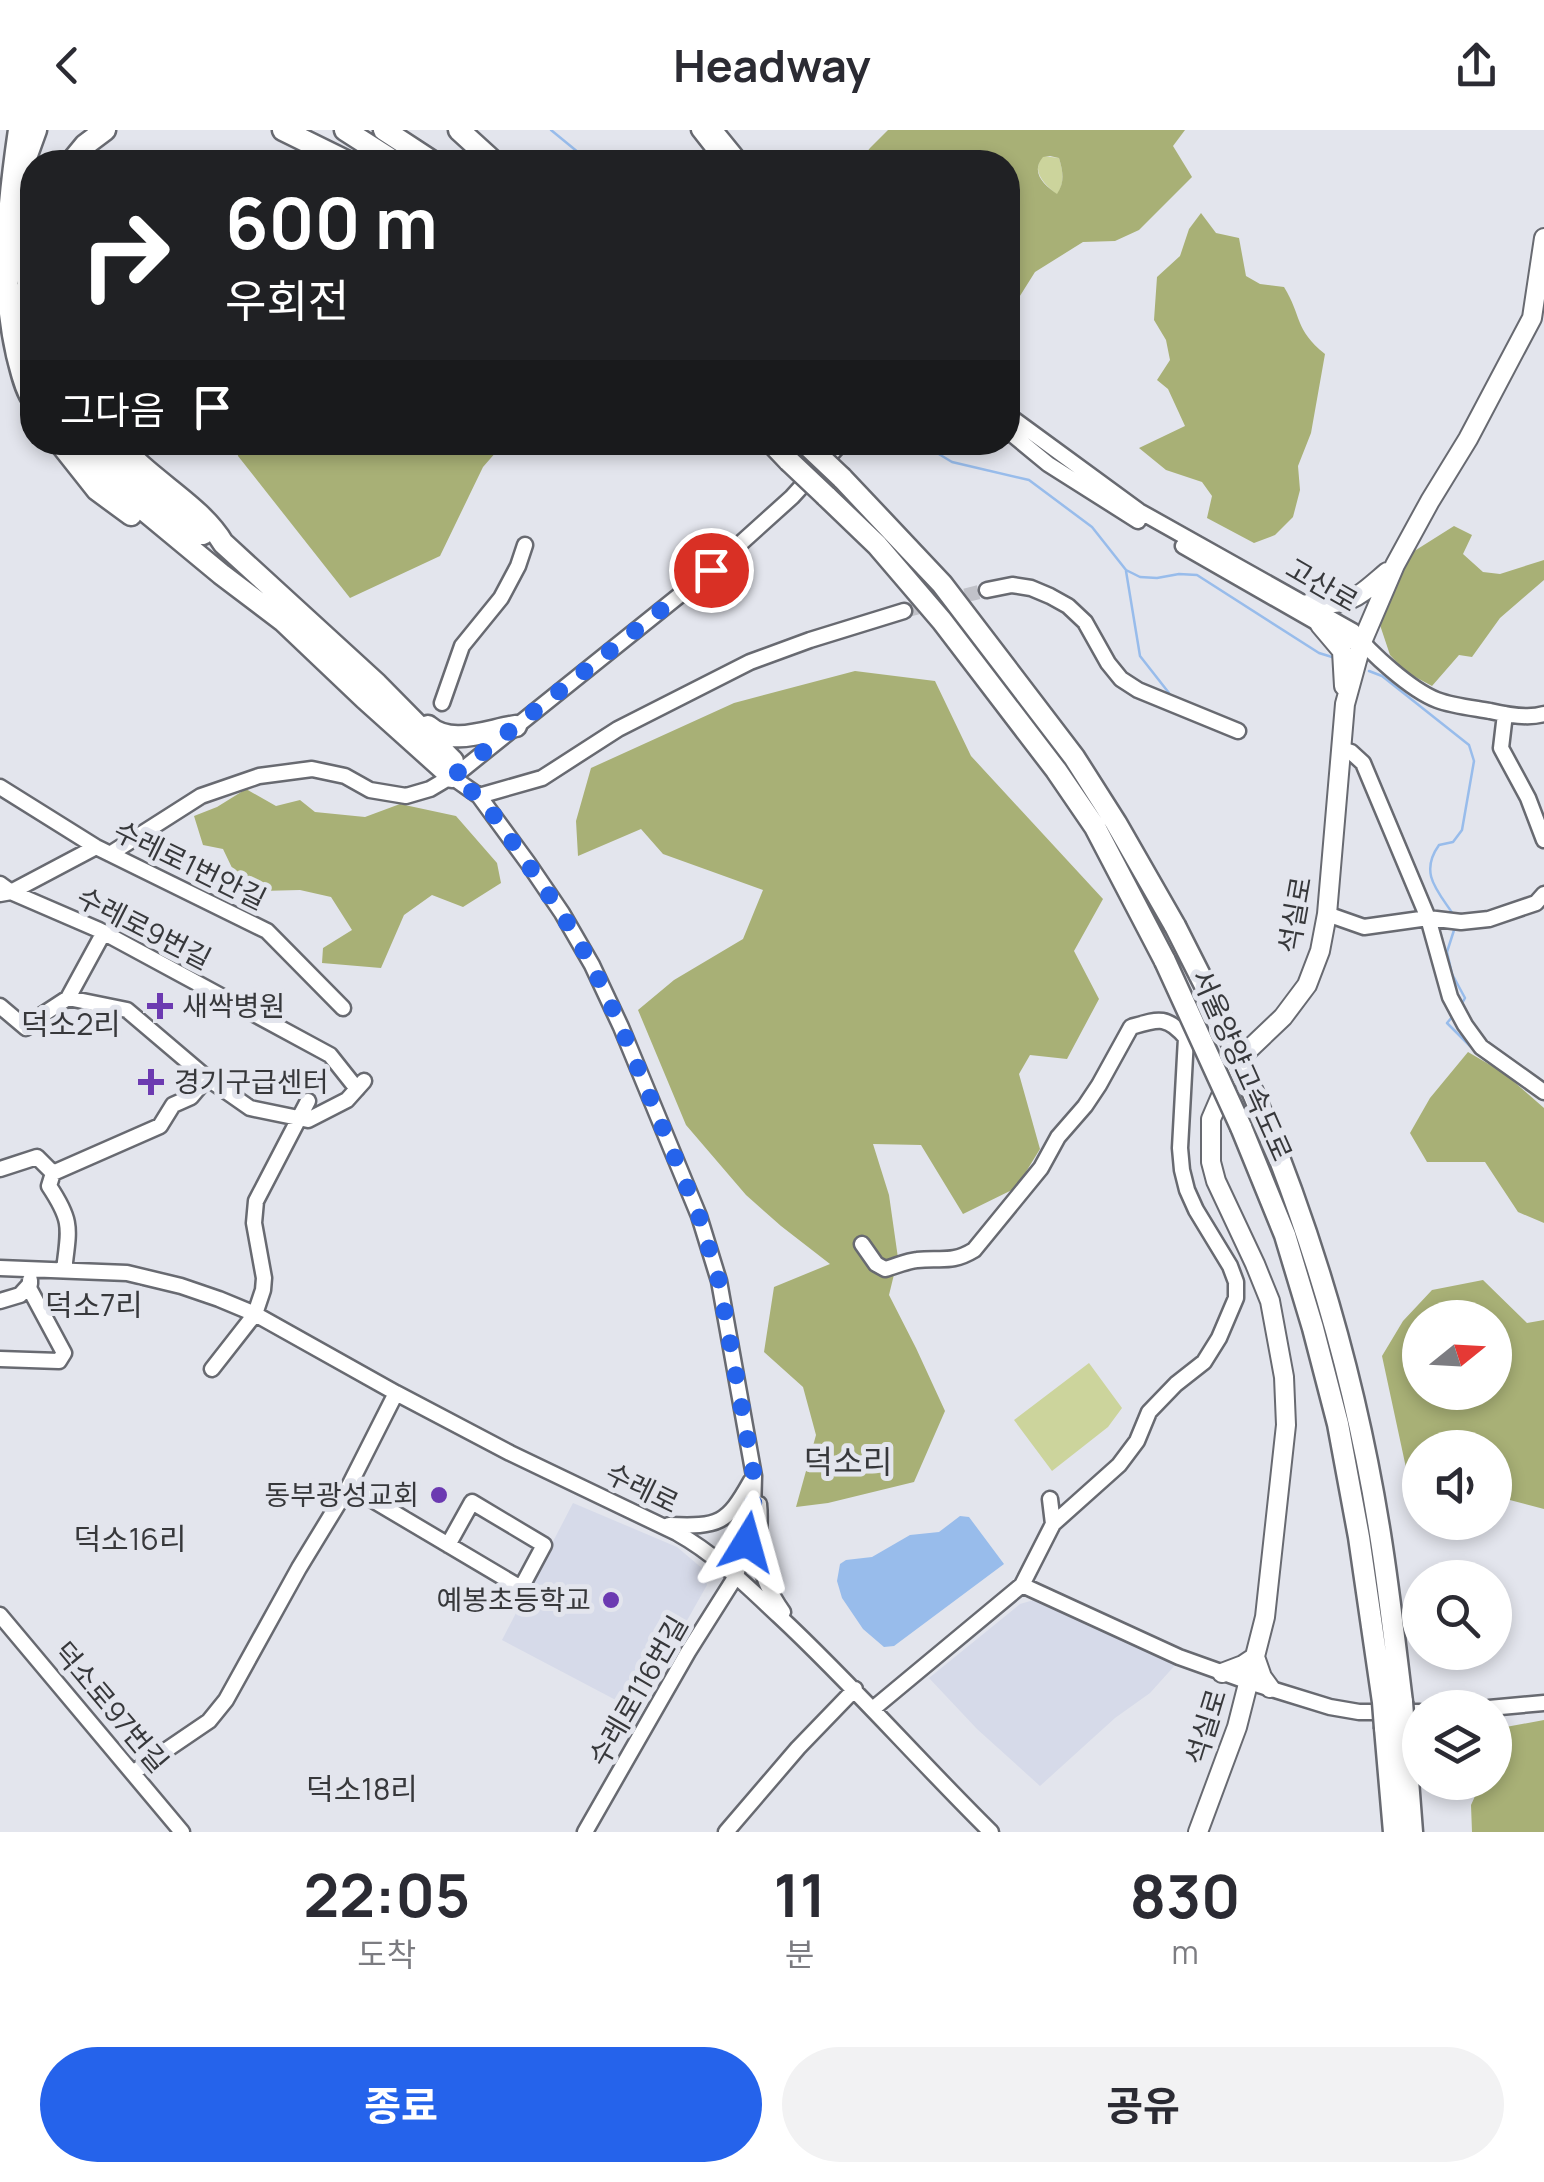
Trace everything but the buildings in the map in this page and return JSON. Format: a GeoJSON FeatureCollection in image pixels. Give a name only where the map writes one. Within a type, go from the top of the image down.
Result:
{"type":"FeatureCollection","features":[{"type":"Feature","properties":{"kind":"highway"},"geometry":{"type":"LineString","coordinates":[[18,130],[6,220],[5,292],[20,368]]}},
{"type":"Feature","properties":{"kind":"highway"},"geometry":{"type":"LineString","coordinates":[[82,150],[106,130]]}},
{"type":"Feature","properties":{"kind":"highway"},"geometry":{"type":"LineString","coordinates":[[283,130],[324,150]]}},
{"type":"Feature","properties":{"kind":"highway"},"geometry":{"type":"LineString","coordinates":[[345,130],[376,150]]}},
{"type":"Feature","properties":{"kind":"highway"},"geometry":{"type":"LineString","coordinates":[[384,130],[415,150]]}},
{"type":"Feature","properties":{"kind":"highway"},"geometry":{"type":"LineString","coordinates":[[459,130],[481,150]]}},
{"type":"Feature","properties":{"kind":"highway"},"geometry":{"type":"LineString","coordinates":[[20,179],[14,251],[20,306]]}},
{"type":"Feature","properties":{"kind":"highway"},"geometry":{"type":"LineString","coordinates":[[69,455],[97,490],[220,574]]}},
{"type":"Feature","properties":{"kind":"highway"},"geometry":{"type":"LineString","coordinates":[[84,455],[110,482],[283,621],[364,698],[457,773]]}},
{"type":"Feature","properties":{"kind":"highway"},"geometry":{"type":"LineString","coordinates":[[105,455],[147,495],[202,534],[223,542]]}},
{"type":"Feature","properties":{"kind":"highway"},"geometry":{"type":"LineString","coordinates":[[132,455],[400,707],[457,773]]}},
{"type":"Feature","properties":{"kind":"highway","name":"서울양양고속도로"},"geometry":{"type":"LineString","coordinates":[[783,455],[877,546],[942,621],[1056,770],[1094,827],[1165,961],[1285,1235],[1338,1424],[1359,1536],[1402,1705]]}},
{"type":"Feature","properties":{"kind":"highway","name":"서울양양고속도로"},"geometry":{"type":"LineString","coordinates":[[818,455],[942,584],[1074,756],[1176,926],[1220,1015],[1281,1160],[1322,1282],[1355,1412],[1380,1534],[1402,1705],[1394,1728],[1394,1832]]}},
{"type":"Feature","properties":{"kind":"highway"},"geometry":{"type":"LineString","coordinates":[[400,707],[437,735],[470,735],[516,726]]}},
{"type":"Feature","properties":{"kind":"highway","name":"서울양양고속도로"},"geometry":{"type":"LineString","coordinates":[[1394,1728],[1412,1832]]}},
{"type":"Feature","properties":{"kind":"main road"},"geometry":{"type":"LineString","coordinates":[[1532,318],[1544,238]]}},
{"type":"Feature","properties":{"kind":"main road","name":"석실로"},"geometry":{"type":"LineString","coordinates":[[1198,1832],[1237,1727],[1265,1617],[1286,1425],[1279,1340],[1270,1301],[1216,1181],[1211,1119],[1242,1057],[1283,1018],[1307,986],[1320,951],[1327,914],[1345,704],[1362,642],[1395,565],[1532,318]]}},
{"type":"Feature","properties":{"kind":"main road"},"geometry":{"type":"LineString","coordinates":[[1307,604],[1350,602],[1395,565]]}},
{"type":"Feature","properties":{"kind":"main road"},"geometry":{"type":"LineString","coordinates":[[1320,624],[1342,651],[1345,704]]}},
{"type":"Feature","properties":{"kind":"main road"},"geometry":{"type":"LineString","coordinates":[[1222,1673],[1255,1656],[1270,1688]]}},
{"type":"Feature","properties":{"kind":"street"},"geometry":{"type":"LineString","coordinates":[[715,130],[731,150]]}},
{"type":"Feature","properties":{"kind":"street","name":"석실로"},"geometry":{"type":"LineString","coordinates":[[1532,318],[1544,297]]}},
{"type":"Feature","properties":{"kind":"street","name":"고산로"},"geometry":{"type":"LineString","coordinates":[[1020,424],[1139,512],[1307,604],[1353,631],[1362,642]]}},
{"type":"Feature","properties":{"kind":"street","name":"고산로"},"geometry":{"type":"LineString","coordinates":[[1020,441],[1048,464],[1122,511],[1349,640],[1362,642]]}},
{"type":"Feature","properties":{"kind":"street"},"geometry":{"type":"LineString","coordinates":[[4,890],[103,850],[201,796],[258,776],[312,769],[344,776],[370,790],[406,796],[430,790],[457,773],[711,570],[792,497],[830,455]]}},
{"type":"Feature","properties":{"kind":"street"},"geometry":{"type":"LineString","coordinates":[[442,702],[462,646],[500,598],[525,545]]}},
{"type":"Feature","properties":{"kind":"street"},"geometry":{"type":"LineString","coordinates":[[987,590],[1012,585],[1031,588],[1068,606],[1084,622],[1121,679],[1138,690],[1238,731]]}},
{"type":"Feature","properties":{"kind":"street"},"geometry":{"type":"LineString","coordinates":[[478,796],[542,778],[618,729],[750,662],[904,611]]}},
{"type":"Feature","properties":{"kind":"street"},"geometry":{"type":"LineString","coordinates":[[1362,642],[1436,700],[1506,714],[1544,714]]}},
{"type":"Feature","properties":{"kind":"street"},"geometry":{"type":"LineString","coordinates":[[1506,714],[1501,748],[1528,798],[1544,840]]}},
{"type":"Feature","properties":{"kind":"street"},"geometry":{"type":"LineString","coordinates":[[1340,749],[1352,752],[1363,764],[1428,918],[1450,996],[1465,1025],[1481,1047],[1544,1092]]}},
{"type":"Feature","properties":{"kind":"street"},"geometry":{"type":"LineString","coordinates":[[457,773],[528,863],[592,965],[699,1216],[719,1281],[760,1510],[763,1574],[772,1598],[794,1630]]}},
{"type":"Feature","properties":{"kind":"street","name":"수레로1번안길"},"geometry":{"type":"LineString","coordinates":[[0,787],[103,850],[267,930],[343,1008]]}},
{"type":"Feature","properties":{"kind":"street","name":"수레로9번길"},"geometry":{"type":"LineString","coordinates":[[4,890],[104,932],[330,1055],[361,1085],[347,1100],[308,1120],[299,1118]]}},
{"type":"Feature","properties":{"kind":"street"},"geometry":{"type":"LineString","coordinates":[[1327,914],[1364,926],[1428,918],[1461,922],[1489,919],[1536,903],[1544,894]]}},
{"type":"Feature","properties":{"kind":"street"},"geometry":{"type":"LineString","coordinates":[[0,1006],[26,1028],[68,998],[104,932]]}},
{"type":"Feature","properties":{"kind":"street"},"geometry":{"type":"LineString","coordinates":[[68,998],[127,1010],[206,1078],[250,1108],[299,1118]]}},
{"type":"Feature","properties":{"kind":"street"},"geometry":{"type":"LineString","coordinates":[[862,1244],[876,1264],[885,1269],[919,1260],[962,1257],[974,1250],[1042,1168],[1058,1137],[1085,1106],[1131,1026],[1166,1020],[1186,1038],[1208,1049],[1223,1072],[1230,1075]]}},
{"type":"Feature","properties":{"kind":"street"},"geometry":{"type":"LineString","coordinates":[[874,1708],[1022,1586],[1053,1524],[1119,1465],[1137,1441],[1149,1412],[1204,1362],[1219,1338],[1236,1298],[1236,1282],[1196,1210],[1182,1170],[1186,1038]]}},
{"type":"Feature","properties":{"kind":"street"},"geometry":{"type":"LineString","coordinates":[[64,1270],[67,1220],[49,1186],[53,1173],[160,1126],[173,1104],[191,1097],[206,1078]]}},
{"type":"Feature","properties":{"kind":"street"},"geometry":{"type":"LineString","coordinates":[[212,1369],[254,1314],[263,1290],[254,1223],[256,1201],[308,1102]]}},
{"type":"Feature","properties":{"kind":"street"},"geometry":{"type":"LineString","coordinates":[[0,1169],[36,1158],[53,1173]]}},
{"type":"Feature","properties":{"kind":"street","name":"수레로"},"geometry":{"type":"LineString","coordinates":[[0,1268],[127,1273],[182,1286],[254,1314],[396,1394],[691,1540],[794,1630],[991,1832]]}},
{"type":"Feature","properties":{"kind":"street"},"geometry":{"type":"LineString","coordinates":[[0,1301],[20,1295],[30,1284],[29,1268]]}},
{"type":"Feature","properties":{"kind":"street"},"geometry":{"type":"LineString","coordinates":[[0,1360],[59,1361],[64,1353],[28,1286]]}},
{"type":"Feature","properties":{"kind":"street"},"geometry":{"type":"LineString","coordinates":[[134,1772],[209,1721],[226,1700],[349,1486],[396,1394]]}},
{"type":"Feature","properties":{"kind":"street"},"geometry":{"type":"LineString","coordinates":[[663,1525],[694,1526],[725,1518],[736,1509],[754,1478]]}},
{"type":"Feature","properties":{"kind":"street","name":"수레로116번길"},"geometry":{"type":"LineString","coordinates":[[584,1832],[736,1576],[753,1511],[754,1478]]}},
{"type":"Feature","properties":{"kind":"street"},"geometry":{"type":"LineString","coordinates":[[349,1486],[448,1545],[521,1588],[544,1545],[472,1502],[448,1545]]}},
{"type":"Feature","properties":{"kind":"street"},"geometry":{"type":"LineString","coordinates":[[1050,1499],[1053,1524]]}},
{"type":"Feature","properties":{"kind":"street"},"geometry":{"type":"LineString","coordinates":[[1022,1586],[1179,1657],[1249,1682],[1359,1712],[1402,1705]]}},
{"type":"Feature","properties":{"kind":"street","name":"덕소로97번길"},"geometry":{"type":"LineString","coordinates":[[0,1615],[182,1832]]}},
{"type":"Feature","properties":{"kind":"street"},"geometry":{"type":"LineString","coordinates":[[726,1832],[798,1748],[855,1690]]}},
{"type":"Feature","properties":{"kind":"street"},"geometry":{"type":"LineString","coordinates":[[1512,1706],[1544,1704]]}},
{"type":"Feature","properties":{"kind":"shaded area","name":"예봉초등학교"},"geometry":{"type":"Polygon","coordinates":[[[573,1503],[677,1547],[703,1569],[707,1585],[637,1709],[502,1640],[573,1503]]]}},
{"type":"Feature","properties":{"kind":"shaded area"},"geometry":{"type":"Polygon","coordinates":[[[1034,1600],[1177,1663],[1150,1693],[1115,1718],[1040,1786],[977,1729],[929,1678],[1020,1604],[1034,1600]]]}},
{"type":"Feature","properties":{"kind":"green space"},"geometry":{"type":"Polygon","coordinates":[[[888,130],[1185,130],[1173,146],[1192,177],[1139,230],[1115,241],[1083,242],[1035,272],[1020,296],[1020,150],[868,150],[888,130]],[[1043,157],[1038,173],[1057,194],[1062,177],[1059,158],[1043,157]]]}},
{"type":"Feature","properties":{"kind":"green space"},"geometry":{"type":"Polygon","coordinates":[[[1043,156],[1059,158],[1062,177],[1057,195],[1039,172],[1043,156]]]}},
{"type":"Feature","properties":{"kind":"green space"},"geometry":{"type":"Polygon","coordinates":[[[1201,213],[1216,233],[1239,238],[1246,276],[1260,284],[1284,287],[1303,329],[1325,354],[1311,433],[1298,466],[1300,490],[1293,517],[1275,535],[1254,543],[1207,518],[1212,496],[1202,482],[1166,470],[1139,448],[1185,426],[1168,389],[1157,380],[1170,360],[1166,340],[1154,320],[1157,277],[1180,256],[1189,229],[1201,213]]]}},
{"type":"Feature","properties":{"kind":"green space"},"geometry":{"type":"Polygon","coordinates":[[[494,455],[483,467],[440,556],[350,598],[238,456],[494,455]]]}},
{"type":"Feature","properties":{"kind":"green space"},"geometry":{"type":"Polygon","coordinates":[[[1454,526],[1472,535],[1463,554],[1483,572],[1500,574],[1544,560],[1544,580],[1500,618],[1472,657],[1459,655],[1432,686],[1406,672],[1390,655],[1380,625],[1408,555],[1454,526]]]}},
{"type":"Feature","properties":{"kind":"green space"},"geometry":{"type":"Polygon","coordinates":[[[855,671],[935,681],[971,756],[1103,899],[1074,951],[1099,999],[1067,1059],[1030,1055],[1019,1074],[1040,1149],[1016,1188],[963,1214],[921,1145],[873,1144],[889,1195],[898,1258],[889,1295],[945,1411],[914,1482],[796,1507],[816,1435],[803,1387],[764,1352],[774,1287],[830,1264],[746,1195],[686,1125],[638,1010],[674,980],[743,939],[763,890],[663,854],[641,829],[578,856],[576,821],[591,768],[734,703],[855,671]]]}},
{"type":"Feature","properties":{"kind":"green space"},"geometry":{"type":"Polygon","coordinates":[[[246,789],[276,806],[300,800],[315,812],[365,817],[400,804],[456,816],[497,863],[501,883],[463,907],[432,895],[404,915],[381,968],[322,963],[323,948],[352,930],[331,897],[300,890],[260,891],[234,872],[223,849],[203,845],[194,816],[246,789]]]}},
{"type":"Feature","properties":{"kind":"green space"},"geometry":{"type":"Polygon","coordinates":[[[1468,1052],[1504,1073],[1544,1108],[1544,1223],[1518,1212],[1485,1162],[1427,1162],[1410,1133],[1430,1098],[1468,1052]]]}},
{"type":"Feature","properties":{"kind":"green space"},"geometry":{"type":"Polygon","coordinates":[[[1483,1280],[1503,1300],[1423,1300],[1432,1290],[1483,1280]]]}},
{"type":"Feature","properties":{"kind":"green space"},"geometry":{"type":"Polygon","coordinates":[[[1512,1308],[1527,1323],[1544,1320],[1544,1509],[1512,1501],[1512,1430],[1402,1430],[1402,1449],[1382,1356],[1402,1323],[1402,1410],[1512,1410],[1512,1308]]]}},
{"type":"Feature","properties":{"kind":"green space"},"geometry":{"type":"Polygon","coordinates":[[[1089,1363],[1122,1408],[1108,1427],[1052,1471],[1014,1420],[1089,1363]]]}},
{"type":"Feature","properties":{"kind":"green space"},"geometry":{"type":"Polygon","coordinates":[[[1544,1720],[1544,1832],[1472,1832],[1473,1800],[1512,1800],[1512,1726],[1544,1720]]]}},
{"type":"Feature","properties":{"kind":"water"},"geometry":{"type":"Polygon","coordinates":[[[960,1516],[969,1517],[1004,1564],[894,1646],[884,1647],[863,1629],[842,1598],[837,1581],[840,1564],[872,1557],[910,1535],[939,1532],[960,1516]]]}},
{"type":"Feature","properties":{"kind":"waterway"},"geometry":{"type":"LineString","coordinates":[[551,130],[575,150]]}},
{"type":"Feature","properties":{"kind":"waterway"},"geometry":{"type":"LineString","coordinates":[[940,455],[952,462],[1029,480],[1092,527],[1126,570],[1140,577],[1197,575],[1319,653],[1332,657]]}},
{"type":"Feature","properties":{"kind":"waterway"},"geometry":{"type":"LineString","coordinates":[[1126,571],[1140,656],[1169,693]]}},
{"type":"Feature","properties":{"kind":"waterway"},"geometry":{"type":"LineString","coordinates":[[1369,671],[1382,676],[1469,745],[1474,761],[1462,830],[1453,842],[1439,845],[1430,864],[1432,881],[1453,914]]}},
{"type":"Feature","properties":{"kind":"waterway"},"geometry":{"type":"LineString","coordinates":[[1455,927],[1447,952],[1452,974],[1465,998],[1460,1007]]}},
{"type":"Feature","properties":{"kind":"waterway"},"geometry":{"type":"LineString","coordinates":[[1453,1016],[1447,1023],[1471,1047]]}},
{"type":"Feature","properties":{"kind":"tunnel"},"geometry":{"type":"LineString","coordinates":[[904,611],[987,590]]}},
{"type":"Feature","properties":{"kind":"place","name":"새싹병원"},"geometry":{"type":"Point","coordinates":[160,1006]}},
{"type":"Feature","properties":{"kind":"place","name":"경기구급센터"},"geometry":{"type":"Point","coordinates":[151,1082]}},
{"type":"Feature","properties":{"kind":"place","name":"동부광성교회"},"geometry":{"type":"Point","coordinates":[439,1495]}},
{"type":"Feature","properties":{"kind":"place","name":"예봉초등학교"},"geometry":{"type":"Point","coordinates":[611,1600]}},
{"type":"Feature","properties":{"kind":"district","name":"덕소2리"},"geometry":{"type":"Point","coordinates":[71,1025]}},
{"type":"Feature","properties":{"kind":"district","name":"덕소7리"},"geometry":{"type":"Point","coordinates":[94,1306]}},
{"type":"Feature","properties":{"kind":"district","name":"덕소리"},"geometry":{"type":"Point","coordinates":[848,1462]}},
{"type":"Feature","properties":{"kind":"district","name":"덕소16리"},"geometry":{"type":"Point","coordinates":[130,1540]}},
{"type":"Feature","properties":{"kind":"district","name":"덕소18리"},"geometry":{"type":"Point","coordinates":[362,1790]}},
{"type":"Feature","properties":{"kind":"route"},"geometry":{"type":"LineString","coordinates":[[711,570],[452,777],[478,796],[496,818],[592,965],[699,1216],[719,1281],[754,1476],[747,1542]]}}]}
